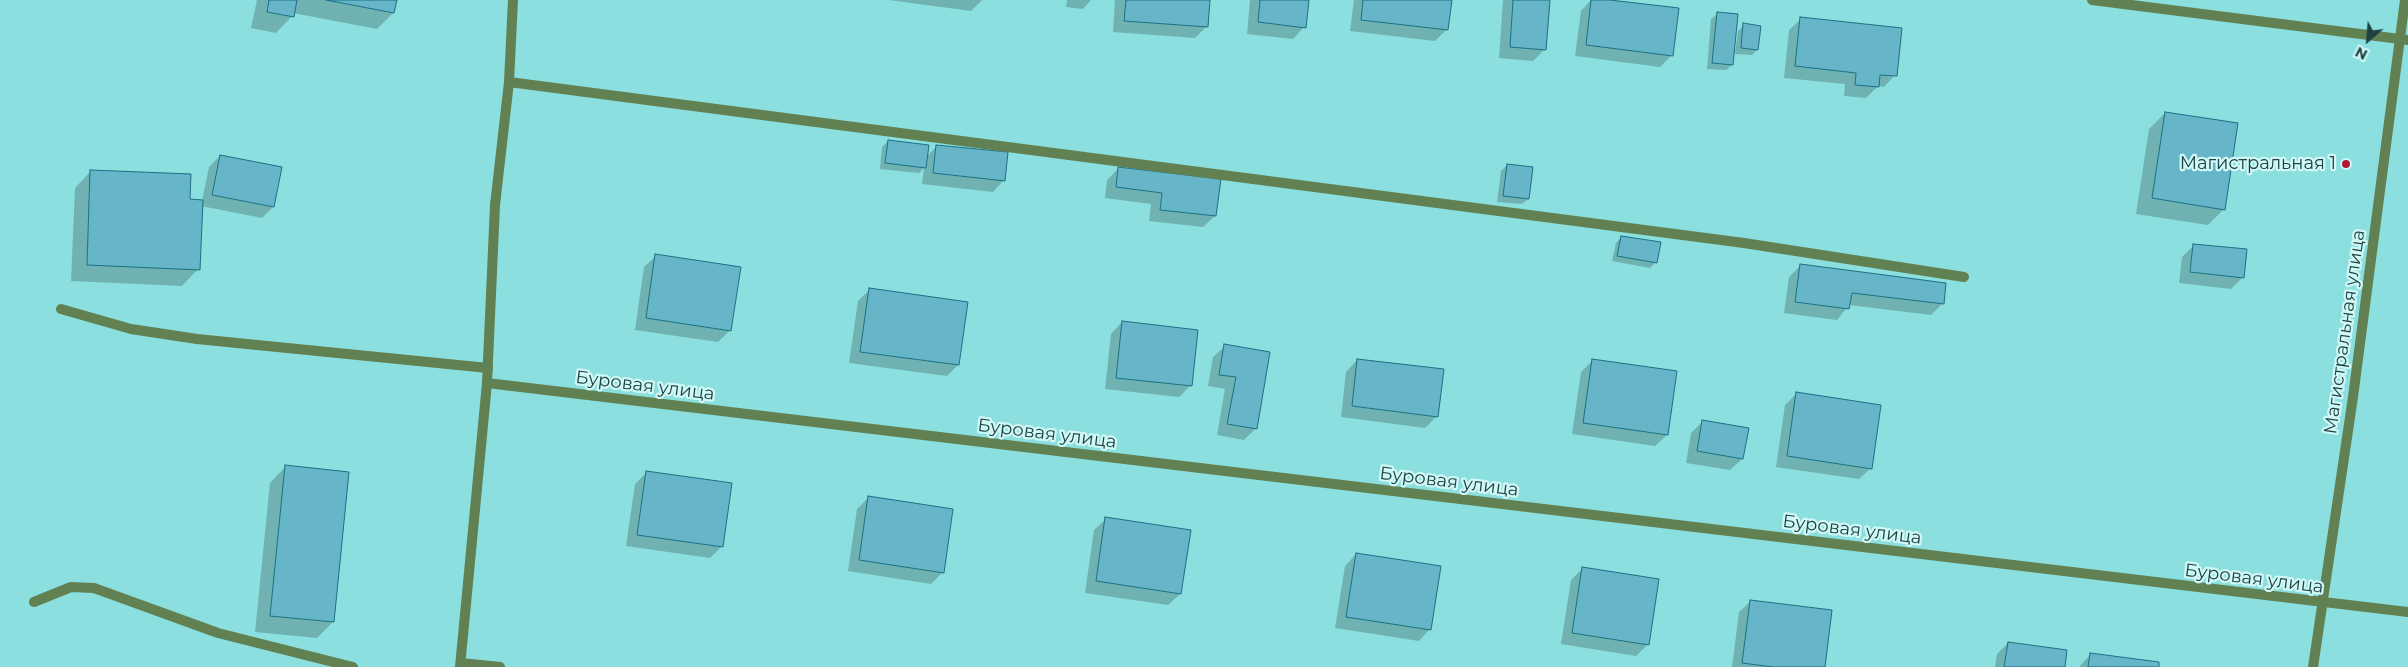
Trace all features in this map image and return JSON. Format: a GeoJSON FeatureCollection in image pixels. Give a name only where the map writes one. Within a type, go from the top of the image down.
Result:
{"type":"FeatureCollection","features":[{"type":"Feature","properties":{"kind":"street"},"geometry":{"type":"LineString","coordinates":[[500,667],[460,665],[487,383],[495,205],[509,82],[513,0]]}},
{"type":"Feature","properties":{"kind":"street"},"geometry":{"type":"LineString","coordinates":[[2092,0],[2403,39]]}},
{"type":"Feature","properties":{"kind":"street","name":"Магистральная улица"},"geometry":{"type":"LineString","coordinates":[[2313,667],[2403,39],[2405,0]]}},
{"type":"Feature","properties":{"kind":"street"},"geometry":{"type":"LineString","coordinates":[[509,82],[1744,243],[1964,277]]}},
{"type":"Feature","properties":{"kind":"street"},"geometry":{"type":"LineString","coordinates":[[62,309],[131,329],[197,338],[488,368]]}},
{"type":"Feature","properties":{"kind":"street","name":"Буровая улица"},"geometry":{"type":"LineString","coordinates":[[487,383],[2408,612]]}},
{"type":"Feature","properties":{"kind":"street"},"geometry":{"type":"LineString","coordinates":[[34,602],[71,587],[94,588],[218,633],[353,667]]}},
{"type":"Feature","properties":{"kind":"building"},"geometry":{"type":"Polygon","coordinates":[[[269,0],[297,0],[294,17],[267,12],[269,0]]]}},
{"type":"Feature","properties":{"kind":"building"},"geometry":{"type":"Polygon","coordinates":[[[326,0],[397,0],[394,13],[326,0]]]}},
{"type":"Feature","properties":{"kind":"building"},"geometry":{"type":"Polygon","coordinates":[[[1126,0],[1210,0],[1208,27],[1124,21],[1126,0]]]}},
{"type":"Feature","properties":{"kind":"building"},"geometry":{"type":"Polygon","coordinates":[[[1260,0],[1309,0],[1306,28],[1258,22],[1260,0]]]}},
{"type":"Feature","properties":{"kind":"building"},"geometry":{"type":"Polygon","coordinates":[[[1363,0],[1452,0],[1448,30],[1361,20],[1363,0]]]}},
{"type":"Feature","properties":{"kind":"building"},"geometry":{"type":"Polygon","coordinates":[[[1513,0],[1550,0],[1546,50],[1510,47],[1513,0]]]}},
{"type":"Feature","properties":{"kind":"building"},"geometry":{"type":"Polygon","coordinates":[[[1591,0],[1610,0],[1679,8],[1673,56],[1586,45],[1591,0]]]}},
{"type":"Feature","properties":{"kind":"building"},"geometry":{"type":"Polygon","coordinates":[[[1717,12],[1738,14],[1733,65],[1712,63],[1717,12]]]}},
{"type":"Feature","properties":{"kind":"building"},"geometry":{"type":"Polygon","coordinates":[[[1800,17],[1902,28],[1897,76],[1880,75],[1879,87],[1855,85],[1856,73],[1795,66],[1800,17]]]}},
{"type":"Feature","properties":{"kind":"building"},"geometry":{"type":"Polygon","coordinates":[[[1743,23],[1761,26],[1758,50],[1741,48],[1743,23]]]}},
{"type":"Feature","properties":{"kind":"building"},"geometry":{"type":"Polygon","coordinates":[[[2165,112],[2238,123],[2225,210],[2152,198],[2165,112]]]}},
{"type":"Feature","properties":{"kind":"building"},"geometry":{"type":"Polygon","coordinates":[[[888,140],[929,145],[926,168],[885,163],[888,140]]]}},
{"type":"Feature","properties":{"kind":"building"},"geometry":{"type":"Polygon","coordinates":[[[936,145],[1008,152],[1005,181],[933,173],[936,145]]]}},
{"type":"Feature","properties":{"kind":"building"},"geometry":{"type":"Polygon","coordinates":[[[220,155],[282,167],[274,207],[212,195],[220,155]]]}},
{"type":"Feature","properties":{"kind":"building"},"geometry":{"type":"Polygon","coordinates":[[[1507,164],[1533,167],[1529,199],[1503,196],[1507,164]]]}},
{"type":"Feature","properties":{"kind":"building"},"geometry":{"type":"Polygon","coordinates":[[[1118,167],[1221,179],[1216,216],[1160,210],[1162,193],[1116,187],[1118,167]]]}},
{"type":"Feature","properties":{"kind":"building"},"geometry":{"type":"Polygon","coordinates":[[[90,170],[191,174],[190,199],[203,200],[200,270],[87,265],[90,170]]]}},
{"type":"Feature","properties":{"kind":"building"},"geometry":{"type":"Polygon","coordinates":[[[1621,236],[1661,242],[1657,263],[1617,256],[1621,236]]]}},
{"type":"Feature","properties":{"kind":"building"},"geometry":{"type":"Polygon","coordinates":[[[2193,244],[2247,249],[2244,278],[2190,272],[2193,244]]]}},
{"type":"Feature","properties":{"kind":"building"},"geometry":{"type":"Polygon","coordinates":[[[655,254],[741,267],[731,331],[646,318],[655,254]]]}},
{"type":"Feature","properties":{"kind":"building"},"geometry":{"type":"Polygon","coordinates":[[[1800,264],[1946,283],[1944,304],[1852,293],[1849,309],[1795,302],[1800,264]]]}},
{"type":"Feature","properties":{"kind":"building"},"geometry":{"type":"Polygon","coordinates":[[[869,288],[968,302],[959,365],[860,352],[869,288]]]}},
{"type":"Feature","properties":{"kind":"building"},"geometry":{"type":"Polygon","coordinates":[[[1122,321],[1198,330],[1192,386],[1116,378],[1122,321]]]}},
{"type":"Feature","properties":{"kind":"building"},"geometry":{"type":"Polygon","coordinates":[[[1224,344],[1270,352],[1257,429],[1227,424],[1236,377],[1219,375],[1224,344]]]}},
{"type":"Feature","properties":{"kind":"building"},"geometry":{"type":"Polygon","coordinates":[[[1357,359],[1444,369],[1438,417],[1352,406],[1357,359]]]}},
{"type":"Feature","properties":{"kind":"building"},"geometry":{"type":"Polygon","coordinates":[[[1592,359],[1677,371],[1668,435],[1583,423],[1592,359]]]}},
{"type":"Feature","properties":{"kind":"building"},"geometry":{"type":"Polygon","coordinates":[[[1796,392],[1881,405],[1872,469],[1787,456],[1796,392]]]}},
{"type":"Feature","properties":{"kind":"building"},"geometry":{"type":"Polygon","coordinates":[[[1702,420],[1749,428],[1743,459],[1697,451],[1702,420]]]}},
{"type":"Feature","properties":{"kind":"building"},"geometry":{"type":"Polygon","coordinates":[[[285,465],[349,472],[334,622],[270,616],[285,465]]]}},
{"type":"Feature","properties":{"kind":"building"},"geometry":{"type":"Polygon","coordinates":[[[646,471],[732,483],[723,547],[637,535],[646,471]]]}},
{"type":"Feature","properties":{"kind":"building"},"geometry":{"type":"Polygon","coordinates":[[[868,496],[953,509],[944,573],[859,560],[868,496]]]}},
{"type":"Feature","properties":{"kind":"building"},"geometry":{"type":"Polygon","coordinates":[[[1105,517],[1191,530],[1181,594],[1096,581],[1105,517]]]}},
{"type":"Feature","properties":{"kind":"building"},"geometry":{"type":"Polygon","coordinates":[[[1356,553],[1441,566],[1431,630],[1346,617],[1356,553]]]}},
{"type":"Feature","properties":{"kind":"building"},"geometry":{"type":"Polygon","coordinates":[[[1582,567],[1659,579],[1649,645],[1572,633],[1582,567]]]}},
{"type":"Feature","properties":{"kind":"building"},"geometry":{"type":"Polygon","coordinates":[[[1750,600],[1832,610],[1825,667],[1773,667],[1742,663],[1750,600]]]}},
{"type":"Feature","properties":{"kind":"building"},"geometry":{"type":"Polygon","coordinates":[[[2008,642],[2067,650],[2065,667],[2004,667],[2008,642]]]}},
{"type":"Feature","properties":{"kind":"building"},"geometry":{"type":"Polygon","coordinates":[[[2090,653],[2159,662],[2159,667],[2088,667],[2090,653]]]}},
{"type":"Feature","properties":{"kind":"place","name":"Магистральная 1"},"geometry":{"type":"Point","coordinates":[2346,164]}}]}
